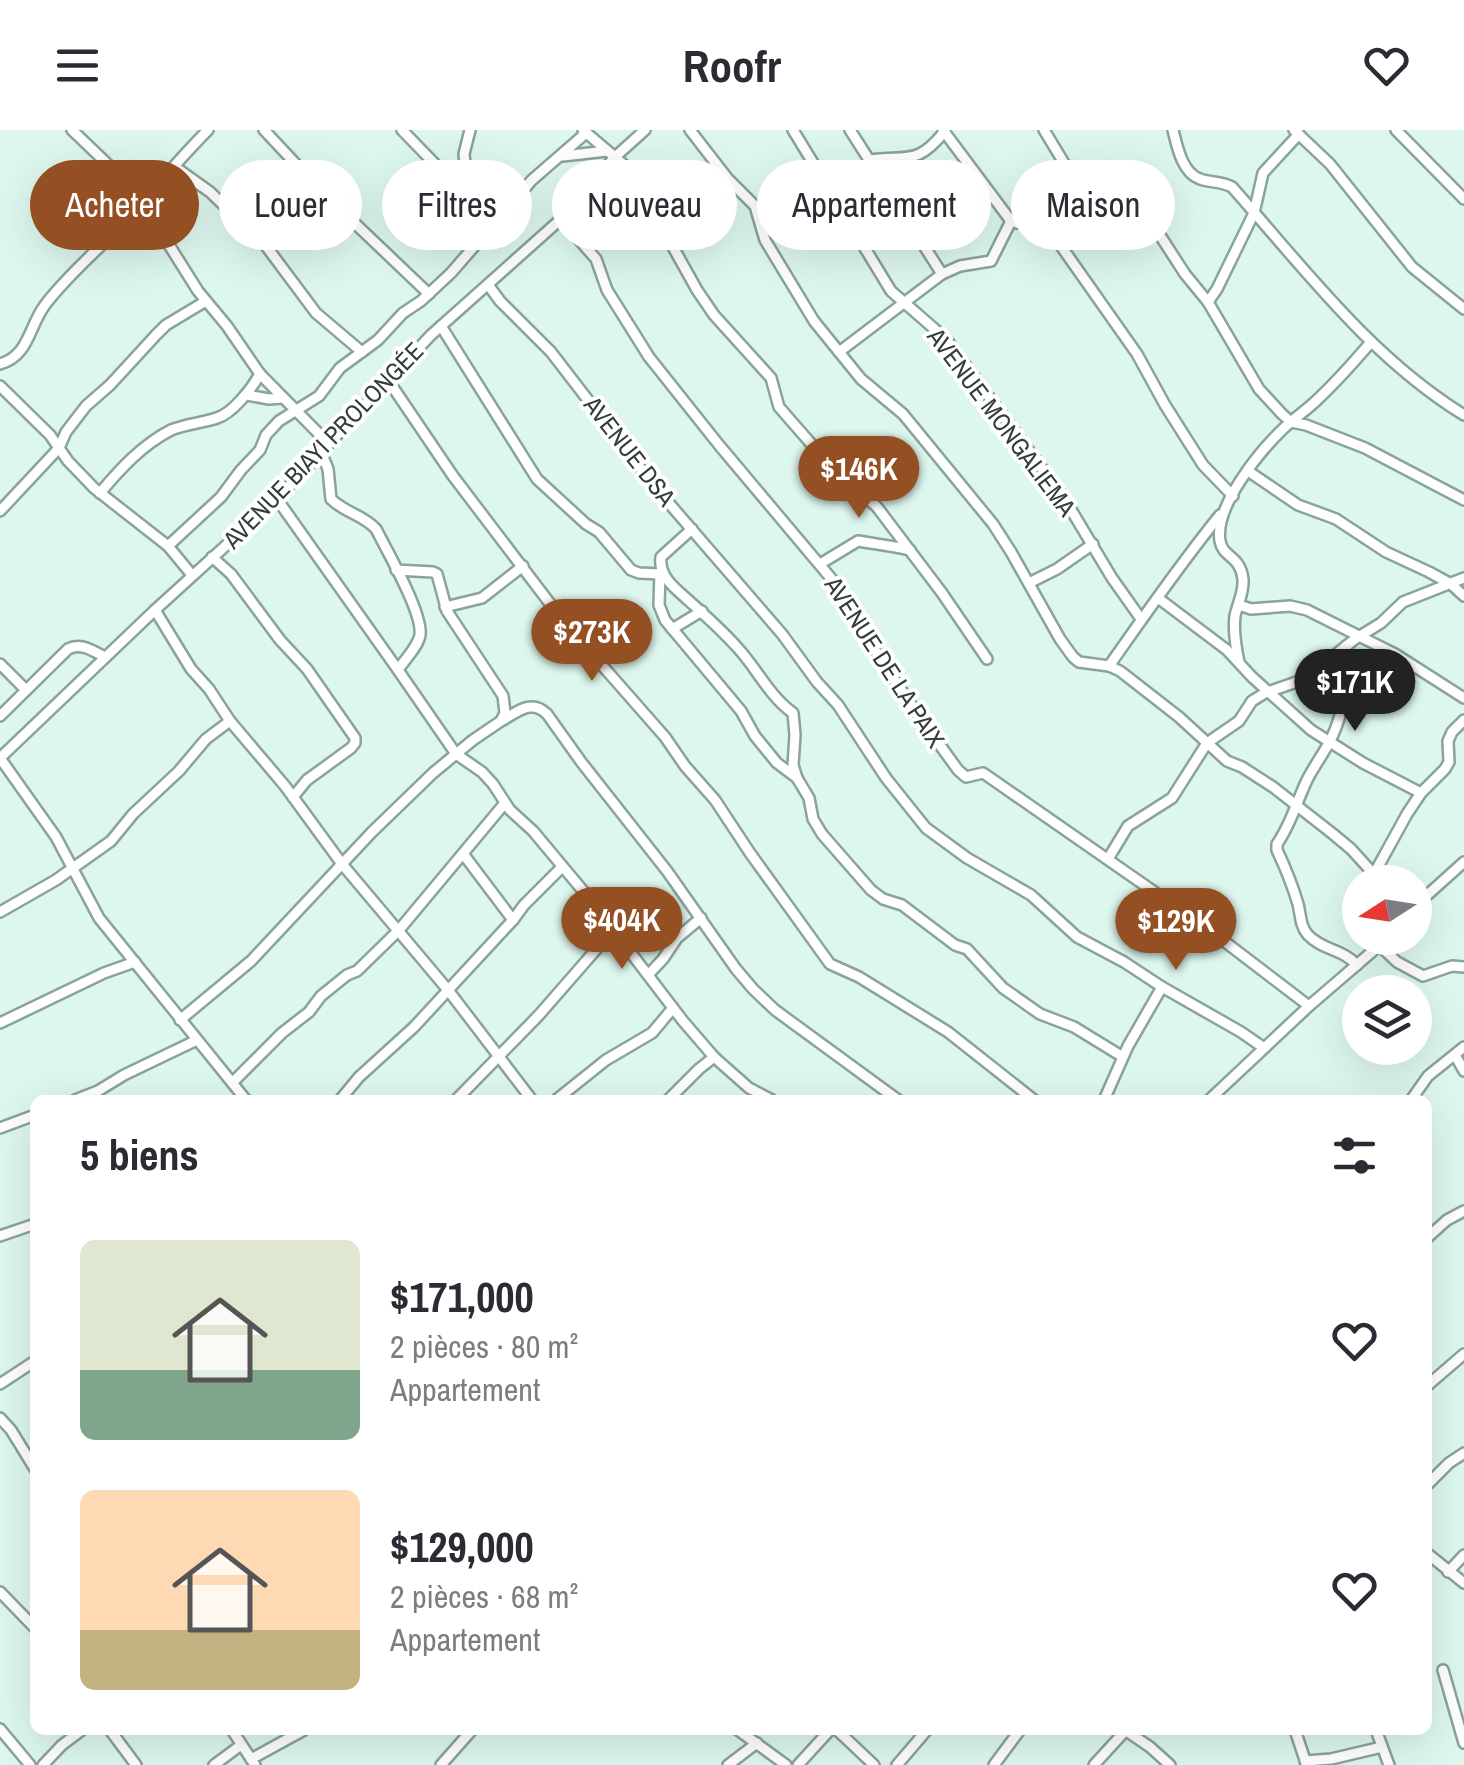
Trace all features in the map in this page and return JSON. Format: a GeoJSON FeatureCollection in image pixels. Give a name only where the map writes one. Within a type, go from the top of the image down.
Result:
{"type":"FeatureCollection","features":[{"type":"Feature","properties":{"kind":"street"},"geometry":{"type":"LineString","coordinates":[[72,130],[104,160]]}},
{"type":"Feature","properties":{"kind":"street"},"geometry":{"type":"LineString","coordinates":[[182,160],[208,130]]}},
{"type":"Feature","properties":{"kind":"street"},"geometry":{"type":"LineString","coordinates":[[264,130],[322,192],[429,294]]}},
{"type":"Feature","properties":{"kind":"street"},"geometry":{"type":"LineString","coordinates":[[402,130],[431,160]]}},
{"type":"Feature","properties":{"kind":"street"},"geometry":{"type":"LineString","coordinates":[[465,160],[470,130]]}},
{"type":"Feature","properties":{"kind":"street","name":"AVENUE BIAYI PROLONGÉE"},"geometry":{"type":"LineString","coordinates":[[606,160],[645,130]]}},
{"type":"Feature","properties":{"kind":"street"},"geometry":{"type":"LineString","coordinates":[[690,130],[754,206],[761,232],[776,261],[814,321],[860,379],[903,414],[978,504],[1004,540],[1073,657],[1079,662],[1120,671],[1227,761],[1272,787],[1366,865]]}},
{"type":"Feature","properties":{"kind":"street","name":"AVENUE MONGALIEMA"},"geometry":{"type":"LineString","coordinates":[[793,130],[891,291],[946,338],[1033,455],[1141,619]]}},
{"type":"Feature","properties":{"kind":"street"},"geometry":{"type":"LineString","coordinates":[[838,352],[942,274],[960,266],[991,261],[1011,222],[944,130],[934,145],[914,158],[869,160],[850,130]]}},
{"type":"Feature","properties":{"kind":"street"},"geometry":{"type":"LineString","coordinates":[[1044,130],[1085,202],[1094,207],[1131,198],[1142,206],[1184,274],[1208,302],[1259,389],[1291,422],[1365,448],[1464,500]]}},
{"type":"Feature","properties":{"kind":"street"},"geometry":{"type":"LineString","coordinates":[[1173,130],[1179,152],[1194,176],[1226,183],[1371,342],[1420,385],[1464,415]]}},
{"type":"Feature","properties":{"kind":"street"},"geometry":{"type":"LineString","coordinates":[[1396,130],[1464,199]]}},
{"type":"Feature","properties":{"kind":"street"},"geometry":{"type":"LineString","coordinates":[[532,180],[585,132],[630,170],[697,290],[714,315],[771,378],[779,406],[834,470],[877,508],[987,659]]}},
{"type":"Feature","properties":{"kind":"street"},"geometry":{"type":"LineString","coordinates":[[1208,302],[1254,213],[1263,173],[1297,132],[1330,164],[1412,267],[1464,309]]}},
{"type":"Feature","properties":{"kind":"street"},"geometry":{"type":"LineString","coordinates":[[560,156],[611,154]]}},
{"type":"Feature","properties":{"kind":"street"},"geometry":{"type":"LineString","coordinates":[[199,184],[266,246],[316,312],[362,352]]}},
{"type":"Feature","properties":{"kind":"street","name":"AVENUE BIAYI PROLONGÉE"},"geometry":{"type":"LineString","coordinates":[[0,758],[277,499],[441,326],[552,227]]}},
{"type":"Feature","properties":{"kind":"street"},"geometry":{"type":"LineString","coordinates":[[0,364],[20,352],[41,310],[96,250]]}},
{"type":"Feature","properties":{"kind":"street"},"geometry":{"type":"LineString","coordinates":[[173,250],[260,374],[296,408],[325,448],[331,499],[376,529],[420,619],[417,644],[398,670]]}},
{"type":"Feature","properties":{"kind":"street"},"geometry":{"type":"LineString","coordinates":[[168,546],[220,497],[260,450],[266,435],[296,408],[318,396],[340,368],[429,294],[470,250]]}},
{"type":"Feature","properties":{"kind":"street","name":"AVENUE DE LA PAIX"},"geometry":{"type":"LineString","coordinates":[[588,250],[596,259],[607,290],[650,357],[718,445],[840,589],[902,690],[958,770],[966,777],[986,775],[1212,932],[1309,1006]]}},
{"type":"Feature","properties":{"kind":"street"},"geometry":{"type":"LineString","coordinates":[[927,250],[942,274]]}},
{"type":"Feature","properties":{"kind":"street"},"geometry":{"type":"LineString","coordinates":[[1065,250],[1137,354],[1203,465],[1233,496]]}},
{"type":"Feature","properties":{"kind":"street","name":"AVENUE DSA"},"geometry":{"type":"LineString","coordinates":[[488,286],[552,352],[654,486],[692,529],[662,557],[660,572]]}},
{"type":"Feature","properties":{"kind":"street"},"geometry":{"type":"LineString","coordinates":[[0,511],[59,448],[86,406],[166,325],[206,302]]}},
{"type":"Feature","properties":{"kind":"street"},"geometry":{"type":"LineString","coordinates":[[441,326],[537,479],[600,532],[631,570],[660,572]]}},
{"type":"Feature","properties":{"kind":"street"},"geometry":{"type":"LineString","coordinates":[[1108,666],[1221,514],[1248,471],[1371,342]]}},
{"type":"Feature","properties":{"kind":"street"},"geometry":{"type":"LineString","coordinates":[[100,493],[144,448],[173,429],[217,418],[247,396],[260,374]]}},
{"type":"Feature","properties":{"kind":"street"},"geometry":{"type":"LineString","coordinates":[[388,380],[453,476],[588,651],[715,800],[830,964],[860,977],[948,1032],[1028,1095]]}},
{"type":"Feature","properties":{"kind":"street"},"geometry":{"type":"LineString","coordinates":[[0,386],[100,493],[168,546],[192,575]]}},
{"type":"Feature","properties":{"kind":"street"},"geometry":{"type":"LineString","coordinates":[[247,396],[282,398]]}},
{"type":"Feature","properties":{"kind":"street"},"geometry":{"type":"LineString","coordinates":[[1248,471],[1298,504],[1336,519],[1386,552],[1451,584],[1464,596]]}},
{"type":"Feature","properties":{"kind":"street"},"geometry":{"type":"LineString","coordinates":[[277,499],[456,754],[493,784],[714,1057],[762,1095]]}},
{"type":"Feature","properties":{"kind":"street"},"geometry":{"type":"LineString","coordinates":[[1221,514],[1222,547],[1240,565],[1242,573],[1243,594],[1235,628],[1239,662]]}},
{"type":"Feature","properties":{"kind":"street"},"geometry":{"type":"LineString","coordinates":[[692,529],[782,634],[926,828],[967,858],[1031,895],[1077,937],[1264,1048]]}},
{"type":"Feature","properties":{"kind":"street"},"geometry":{"type":"LineString","coordinates":[[820,564],[858,541],[910,550]]}},
{"type":"Feature","properties":{"kind":"street"},"geometry":{"type":"LineString","coordinates":[[1029,584],[1093,544]]}},
{"type":"Feature","properties":{"kind":"street"},"geometry":{"type":"LineString","coordinates":[[212,557],[231,574],[280,640],[308,669],[354,738],[351,748],[307,780],[292,797]]}},
{"type":"Feature","properties":{"kind":"street"},"geometry":{"type":"LineString","coordinates":[[445,607],[482,598],[523,566]]}},
{"type":"Feature","properties":{"kind":"street"},"geometry":{"type":"LineString","coordinates":[[396,570],[437,574],[445,607],[503,696],[505,713],[500,721]]}},
{"type":"Feature","properties":{"kind":"street"},"geometry":{"type":"LineString","coordinates":[[660,572],[740,649],[766,688],[792,714],[793,765],[809,798],[816,826],[871,890],[970,951],[1002,988],[1052,1020],[1074,1027],[1123,1057]]}},
{"type":"Feature","properties":{"kind":"street"},"geometry":{"type":"LineString","coordinates":[[660,572],[660,612],[742,710],[755,736],[777,763],[797,778]]}},
{"type":"Feature","properties":{"kind":"street"},"geometry":{"type":"LineString","coordinates":[[1108,859],[1128,826],[1172,798],[1208,743],[1239,721],[1252,701],[1305,679],[1403,602],[1464,578]]}},
{"type":"Feature","properties":{"kind":"street"},"geometry":{"type":"LineString","coordinates":[[1158,598],[1227,650],[1311,730],[1363,764],[1421,794]]}},
{"type":"Feature","properties":{"kind":"street"},"geometry":{"type":"LineString","coordinates":[[1239,605],[1251,609],[1290,606],[1308,610],[1395,654],[1464,698]]}},
{"type":"Feature","properties":{"kind":"street"},"geometry":{"type":"LineString","coordinates":[[154,610],[230,721],[528,1095]]}},
{"type":"Feature","properties":{"kind":"street"},"geometry":{"type":"LineString","coordinates":[[672,629],[702,612]]}},
{"type":"Feature","properties":{"kind":"street"},"geometry":{"type":"LineString","coordinates":[[0,716],[74,646],[84,646],[105,657]]}},
{"type":"Feature","properties":{"kind":"street"},"geometry":{"type":"LineString","coordinates":[[1346,646],[1340,720],[1276,844],[1304,930],[1321,946],[1348,955],[1356,965]]}},
{"type":"Feature","properties":{"kind":"street"},"geometry":{"type":"LineString","coordinates":[[0,664],[26,690]]}},
{"type":"Feature","properties":{"kind":"street"},"geometry":{"type":"LineString","coordinates":[[180,1020],[251,960],[372,832],[456,754],[500,721],[531,706],[542,708],[547,714],[736,969],[775,1010],[891,1095]]}},
{"type":"Feature","properties":{"kind":"street"},"geometry":{"type":"LineString","coordinates":[[1384,865],[1406,814],[1445,770],[1449,762],[1448,741],[1464,720]]}},
{"type":"Feature","properties":{"kind":"street"},"geometry":{"type":"LineString","coordinates":[[0,912],[112,841],[206,739],[230,721]]}},
{"type":"Feature","properties":{"kind":"street"},"geometry":{"type":"LineString","coordinates":[[777,763],[794,750]]}},
{"type":"Feature","properties":{"kind":"street"},"geometry":{"type":"LineString","coordinates":[[0,758],[56,837],[99,918],[242,1095]]}},
{"type":"Feature","properties":{"kind":"street"},"geometry":{"type":"LineString","coordinates":[[233,1082],[309,1012],[321,996],[357,971],[399,930],[505,803]]}},
{"type":"Feature","properties":{"kind":"street"},"geometry":{"type":"LineString","coordinates":[[464,855],[513,920]]}},
{"type":"Feature","properties":{"kind":"street"},"geometry":{"type":"LineString","coordinates":[[1432,891],[1464,862]]}},
{"type":"Feature","properties":{"kind":"street"},"geometry":{"type":"LineString","coordinates":[[344,1095],[414,1027],[562,867]]}},
{"type":"Feature","properties":{"kind":"street"},"geometry":{"type":"LineString","coordinates":[[648,976],[664,960],[677,938],[700,918]]}},
{"type":"Feature","properties":{"kind":"street"},"geometry":{"type":"LineString","coordinates":[[461,1095],[539,1015],[614,929]]}},
{"type":"Feature","properties":{"kind":"street"},"geometry":{"type":"LineString","coordinates":[[1214,1095],[1368,955]]}},
{"type":"Feature","properties":{"kind":"street"},"geometry":{"type":"LineString","coordinates":[[1389,955],[1423,976],[1452,966],[1464,967]]}},
{"type":"Feature","properties":{"kind":"street"},"geometry":{"type":"LineString","coordinates":[[0,1023],[135,962]]}},
{"type":"Feature","properties":{"kind":"street"},"geometry":{"type":"LineString","coordinates":[[1106,1095],[1162,987]]}},
{"type":"Feature","properties":{"kind":"street"},"geometry":{"type":"LineString","coordinates":[[562,1095],[606,1060],[652,1033],[673,1008]]}},
{"type":"Feature","properties":{"kind":"street"},"geometry":{"type":"LineString","coordinates":[[86,1095],[196,1040]]}},
{"type":"Feature","properties":{"kind":"street"},"geometry":{"type":"LineString","coordinates":[[1414,1095],[1428,1076],[1464,1047]]}},
{"type":"Feature","properties":{"kind":"street"},"geometry":{"type":"LineString","coordinates":[[1455,1056],[1464,1072]]}},
{"type":"Feature","properties":{"kind":"street"},"geometry":{"type":"LineString","coordinates":[[673,1095],[714,1057]]}},
{"type":"Feature","properties":{"kind":"street"},"geometry":{"type":"LineString","coordinates":[[0,1128],[30,1117]]}},
{"type":"Feature","properties":{"kind":"street"},"geometry":{"type":"LineString","coordinates":[[1432,1232],[1464,1211]]}},
{"type":"Feature","properties":{"kind":"street"},"geometry":{"type":"LineString","coordinates":[[0,1236],[30,1226]]}},
{"type":"Feature","properties":{"kind":"street"},"geometry":{"type":"LineString","coordinates":[[1432,1382],[1464,1354]]}},
{"type":"Feature","properties":{"kind":"street"},"geometry":{"type":"LineString","coordinates":[[0,1384],[30,1365]]}},
{"type":"Feature","properties":{"kind":"street"},"geometry":{"type":"LineString","coordinates":[[0,1418],[30,1461]]}},
{"type":"Feature","properties":{"kind":"street"},"geometry":{"type":"LineString","coordinates":[[1432,1480],[1464,1453]]}},
{"type":"Feature","properties":{"kind":"street"},"geometry":{"type":"LineString","coordinates":[[1448,1572],[1464,1554]]}},
{"type":"Feature","properties":{"kind":"street"},"geometry":{"type":"LineString","coordinates":[[1432,1558],[1464,1583]]}},
{"type":"Feature","properties":{"kind":"street"},"geometry":{"type":"LineString","coordinates":[[0,1592],[30,1623]]}},
{"type":"Feature","properties":{"kind":"street"},"geometry":{"type":"LineString","coordinates":[[1442,1670],[1464,1743]]}},
{"type":"Feature","properties":{"kind":"street"},"geometry":{"type":"LineString","coordinates":[[0,1729],[30,1765]]}},
{"type":"Feature","properties":{"kind":"street"},"geometry":{"type":"LineString","coordinates":[[42,1765],[75,1735]]}},
{"type":"Feature","properties":{"kind":"street"},"geometry":{"type":"LineString","coordinates":[[114,1735],[136,1765]]}},
{"type":"Feature","properties":{"kind":"street"},"geometry":{"type":"LineString","coordinates":[[235,1735],[253,1762],[296,1735]]}},
{"type":"Feature","properties":{"kind":"street"},"geometry":{"type":"LineString","coordinates":[[441,1765],[468,1735]]}},
{"type":"Feature","properties":{"kind":"street"},"geometry":{"type":"LineString","coordinates":[[745,1735],[786,1765]]}},
{"type":"Feature","properties":{"kind":"street"},"geometry":{"type":"LineString","coordinates":[[798,1765],[828,1735]]}},
{"type":"Feature","properties":{"kind":"street"},"geometry":{"type":"LineString","coordinates":[[839,1735],[874,1765]]}},
{"type":"Feature","properties":{"kind":"street"},"geometry":{"type":"LineString","coordinates":[[897,1765],[923,1735]]}},
{"type":"Feature","properties":{"kind":"street"},"geometry":{"type":"LineString","coordinates":[[994,1765],[1016,1735]]}},
{"type":"Feature","properties":{"kind":"street"},"geometry":{"type":"LineString","coordinates":[[1094,1765],[1121,1735]]}},
{"type":"Feature","properties":{"kind":"street"},"geometry":{"type":"LineString","coordinates":[[1133,1735],[1170,1765]]}},
{"type":"Feature","properties":{"kind":"street"},"geometry":{"type":"LineString","coordinates":[[1297,1735],[1306,1763],[1382,1747]]}},
{"type":"Feature","properties":{"kind":"street"},"geometry":{"type":"LineString","coordinates":[[1378,1735],[1390,1765]]}},
{"type":"Feature","properties":{"kind":"street"},"geometry":{"type":"LineString","coordinates":[[728,1765],[757,1743]]}},
{"type":"Feature","properties":{"kind":"street"},"geometry":{"type":"LineString","coordinates":[[214,1765],[240,1745]]}}]}
